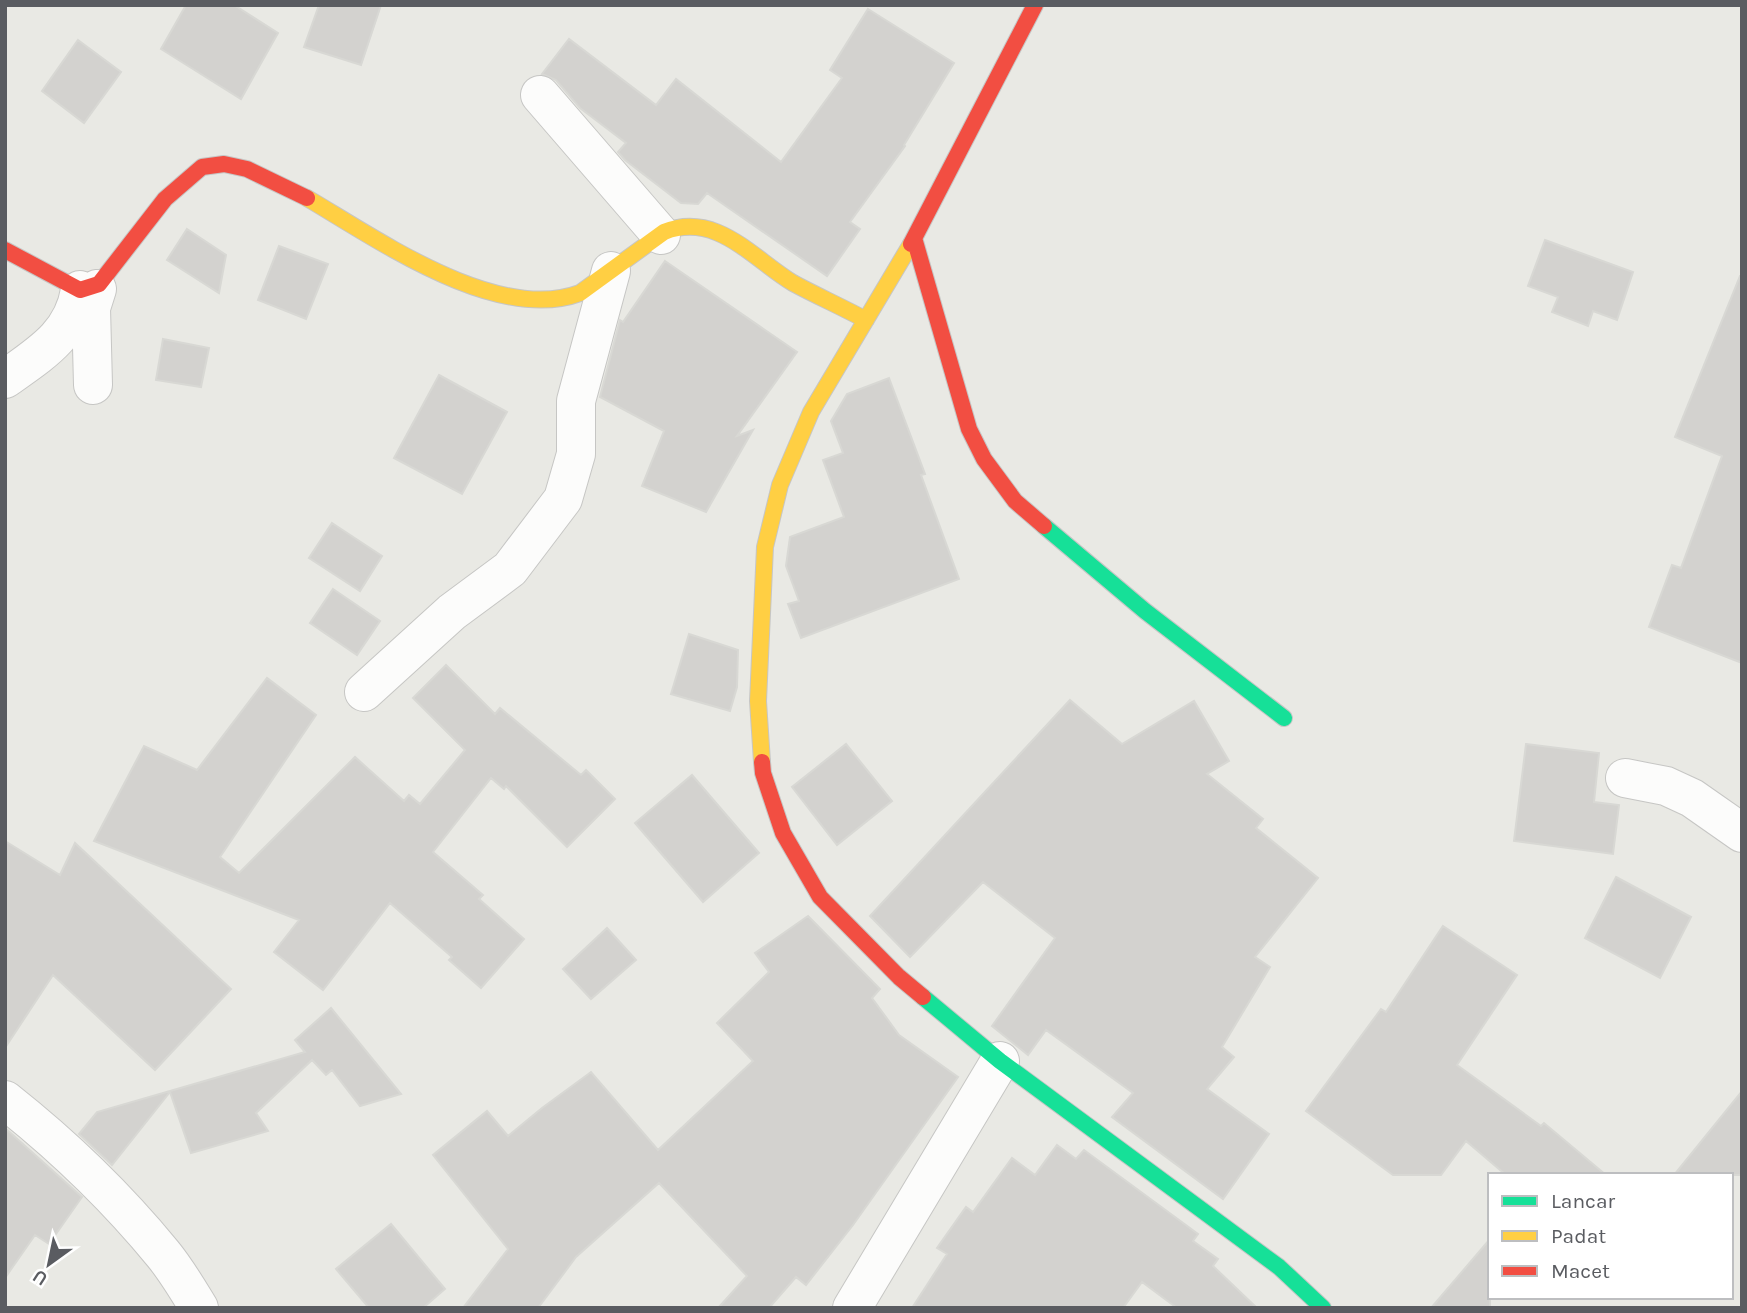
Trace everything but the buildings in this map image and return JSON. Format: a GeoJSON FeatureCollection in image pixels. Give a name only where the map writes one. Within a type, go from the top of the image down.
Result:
{"type":"FeatureCollection","features":[{"type":"Feature","properties":{"kind":"street"},"geometry":{"type":"LineString","coordinates":[[1035,5],[914,238],[811,412],[780,485],[765,547],[758,701],[763,773],[783,833],[820,897],[899,977],[1000,1062],[1279,1267],[1323,1308]]}},
{"type":"Feature","properties":{"kind":"street"},"geometry":{"type":"LineString","coordinates":[[540,95],[661,235]]}},
{"type":"Feature","properties":{"kind":"street"},"geometry":{"type":"LineString","coordinates":[[5,379],[52,344],[70,323],[90,287],[172,189],[204,166],[231,165],[268,178],[340,217],[393,250],[469,284],[524,301],[566,299],[597,284],[633,251],[670,229],[693,223],[726,236],[788,279],[866,320]]}},
{"type":"Feature","properties":{"kind":"street"},"geometry":{"type":"LineString","coordinates":[[914,238],[969,429],[984,459],[1015,501],[1145,611],[1283,718]]}},
{"type":"Feature","properties":{"kind":"street"},"geometry":{"type":"LineString","coordinates":[[5,250],[90,287]]}},
{"type":"Feature","properties":{"kind":"street"},"geometry":{"type":"LineString","coordinates":[[364,692],[452,612],[510,569],[563,499],[576,454],[576,401],[611,271]]}},
{"type":"Feature","properties":{"kind":"street"},"geometry":{"type":"LineString","coordinates":[[90,287],[93,385]]}},
{"type":"Feature","properties":{"kind":"street"},"geometry":{"type":"LineString","coordinates":[[1625,778],[1666,786],[1692,798],[1742,833]]}},
{"type":"Feature","properties":{"kind":"street"},"geometry":{"type":"LineString","coordinates":[[852,1308],[1000,1062]]}},
{"type":"Feature","properties":{"kind":"street"},"geometry":{"type":"LineString","coordinates":[[5,1100],[32,1121],[132,1218],[165,1256],[200,1308]]}},
{"type":"Feature","properties":{"kind":"traffic: fast"},"geometry":{"type":"LineString","coordinates":[[1044,526],[1145,611],[1284,718]]}},
{"type":"Feature","properties":{"kind":"traffic: fast"},"geometry":{"type":"LineString","coordinates":[[923,997],[1000,1061],[1279,1267],[1323,1308]]}},
{"type":"Feature","properties":{"kind":"traffic: slow"},"geometry":{"type":"LineString","coordinates":[[307,198],[402,254],[439,272],[476,287],[512,297],[547,300],[580,293],[664,232],[683,227],[700,228],[733,240],[793,283],[866,320]]}},
{"type":"Feature","properties":{"kind":"traffic: slow"},"geometry":{"type":"LineString","coordinates":[[762,762],[758,701],[765,547],[780,485],[811,412],[911,244]]}},
{"type":"Feature","properties":{"kind":"traffic: jam"},"geometry":{"type":"LineString","coordinates":[[911,244],[1035,5]]}},
{"type":"Feature","properties":{"kind":"traffic: jam"},"geometry":{"type":"LineString","coordinates":[[5,250],[80,290],[99,284],[165,199],[202,167],[224,164],[247,169],[307,198]]}},
{"type":"Feature","properties":{"kind":"traffic: jam"},"geometry":{"type":"LineString","coordinates":[[914,238],[969,429],[984,459],[1015,501],[1044,526]]}},
{"type":"Feature","properties":{"kind":"traffic: jam"},"geometry":{"type":"LineString","coordinates":[[762,762],[763,773],[783,833],[820,897],[899,977],[923,997]]}}]}
